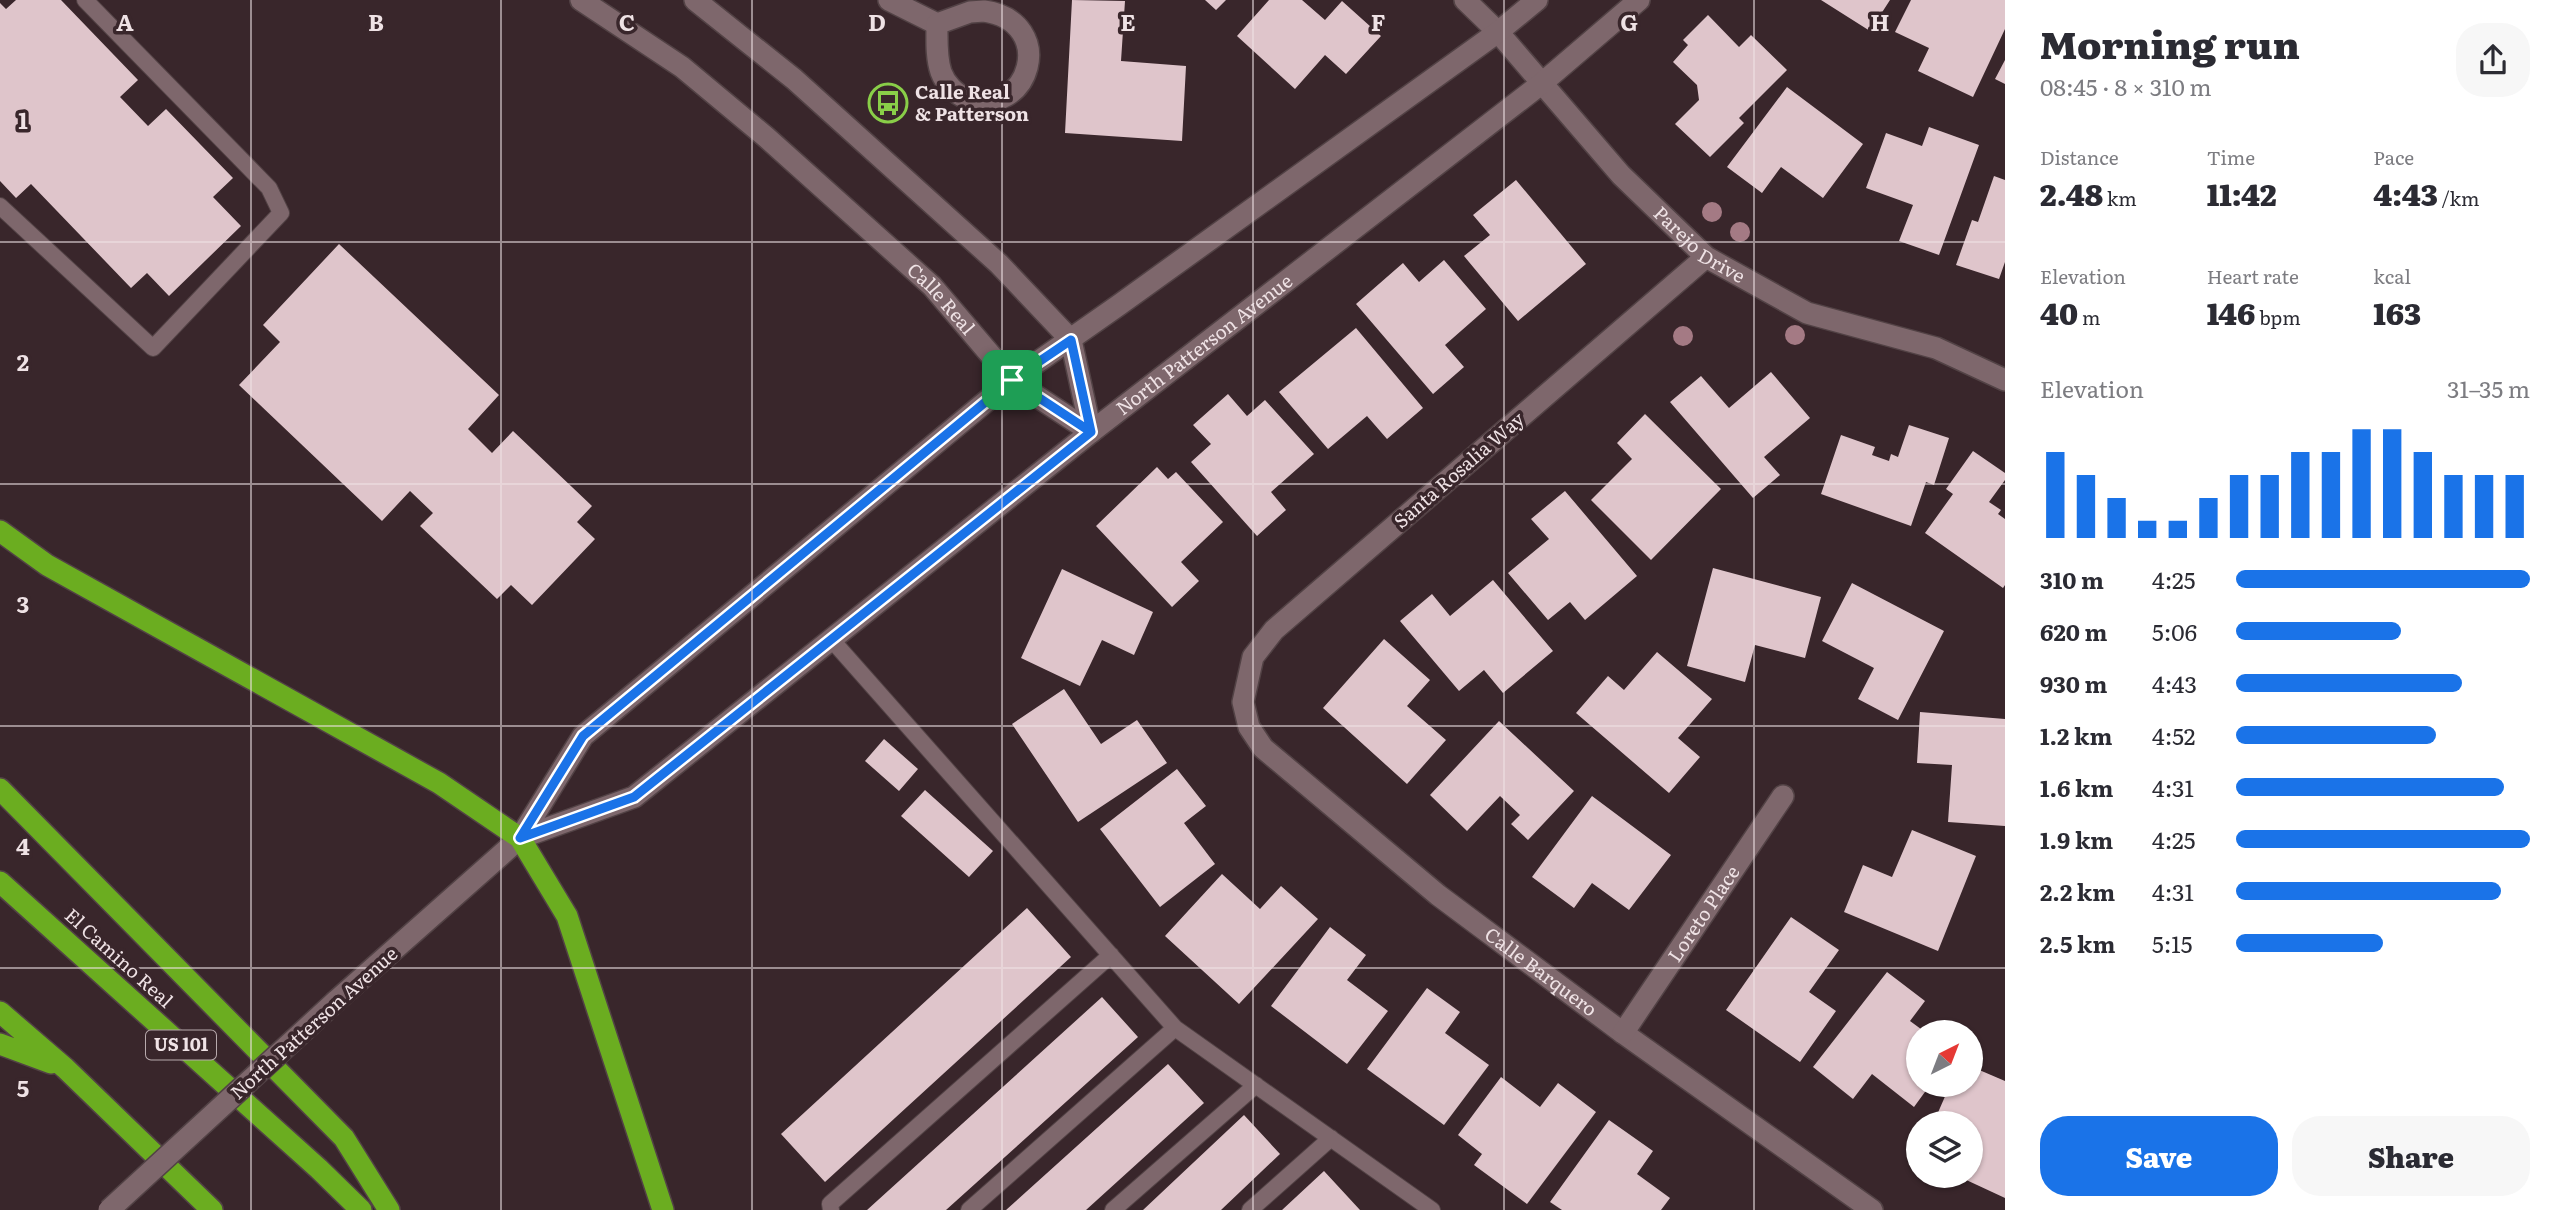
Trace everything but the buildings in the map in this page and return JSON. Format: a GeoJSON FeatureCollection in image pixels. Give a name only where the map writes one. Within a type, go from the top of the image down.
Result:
{"type":"FeatureCollection","features":[{"type":"Feature","properties":{"kind":"highway"},"geometry":{"type":"LineString","coordinates":[[0,521],[47,565]]}},
{"type":"Feature","properties":{"kind":"highway"},"geometry":{"type":"LineString","coordinates":[[0,531],[47,565],[439,783],[520,838],[567,916],[663,1210]]}},
{"type":"Feature","properties":{"kind":"highway"},"geometry":{"type":"LineString","coordinates":[[0,789],[344,1138],[389,1210]]}},
{"type":"Feature","properties":{"kind":"highway","name":"El Camino Real"},"geometry":{"type":"LineString","coordinates":[[0,883],[319,1169],[361,1210]]}},
{"type":"Feature","properties":{"kind":"highway"},"geometry":{"type":"LineString","coordinates":[[0,1012],[65,1068],[212,1210]]}},
{"type":"Feature","properties":{"kind":"highway"},"geometry":{"type":"LineString","coordinates":[[0,1044],[65,1068]]}},
{"type":"Feature","properties":{"kind":"main road","name":"Calle Real"},"geometry":{"type":"LineString","coordinates":[[581,0],[682,66],[766,137],[932,286],[1012,380],[1091,432]]}},
{"type":"Feature","properties":{"kind":"main road"},"geometry":{"type":"LineString","coordinates":[[695,0],[794,79],[979,246],[1071,340],[1091,432]]}},
{"type":"Feature","properties":{"kind":"main road"},"geometry":{"type":"LineString","coordinates":[[888,0],[937,24],[970,12],[984,11],[1011,19],[1027,42],[1030,56],[1027,72],[1019,85],[1007,96],[993,101],[977,102],[956,92],[941,74],[937,24]]}},
{"type":"Feature","properties":{"kind":"main road","name":"Parejo Drive"},"geometry":{"type":"LineString","coordinates":[[1465,0],[1498,32],[1621,175],[1706,257],[1807,313],[1936,348],[2005,380]]}},
{"type":"Feature","properties":{"kind":"main road","name":"North Patterson Avenue"},"geometry":{"type":"LineString","coordinates":[[109,1210],[336,1001],[520,838],[583,736],[1012,380],[1498,32],[1537,0]]}},
{"type":"Feature","properties":{"kind":"main road","name":"North Patterson Avenue"},"geometry":{"type":"LineString","coordinates":[[520,838],[634,797],[1091,432],[1541,84],[1639,0]]}},
{"type":"Feature","properties":{"kind":"main road","name":"Santa Rosalia Way"},"geometry":{"type":"LineString","coordinates":[[1243,702],[1253,657],[1274,630],[1706,257]]}},
{"type":"Feature","properties":{"kind":"main road","name":"Calle Barquero"},"geometry":{"type":"LineString","coordinates":[[1243,702],[1249,727],[1263,748],[1438,895],[1623,1032],[1872,1210]]}},
{"type":"Feature","properties":{"kind":"main road","name":"Loreto Place"},"geometry":{"type":"LineString","coordinates":[[1623,1032],[1783,796]]}},
{"type":"Feature","properties":{"kind":"lane"},"geometry":{"type":"LineString","coordinates":[[0,205],[153,348],[281,212],[269,188],[85,0]]}},
{"type":"Feature","properties":{"kind":"lane"},"geometry":{"type":"LineString","coordinates":[[831,639],[1175,1028],[1432,1210]]}},
{"type":"Feature","properties":{"kind":"lane"},"geometry":{"type":"LineString","coordinates":[[831,1210],[830,1204],[1111,955]]}},
{"type":"Feature","properties":{"kind":"lane"},"geometry":{"type":"LineString","coordinates":[[969,1210],[1175,1028]]}},
{"type":"Feature","properties":{"kind":"lane"},"geometry":{"type":"LineString","coordinates":[[1113,1210],[1255,1085]]}},
{"type":"Feature","properties":{"kind":"lane"},"geometry":{"type":"LineString","coordinates":[[1250,1210],[1331,1138]]}},
{"type":"Feature","properties":{"kind":"place","name":"Calle Real & Patterson"},"geometry":{"type":"Point","coordinates":[888,103]}},
{"type":"Feature","properties":{"kind":"route"},"geometry":{"type":"LineString","coordinates":[[1012,380],[1071,340],[1091,432],[1012,380],[583,736],[520,838],[634,797],[1091,432],[1012,380]]}}]}
